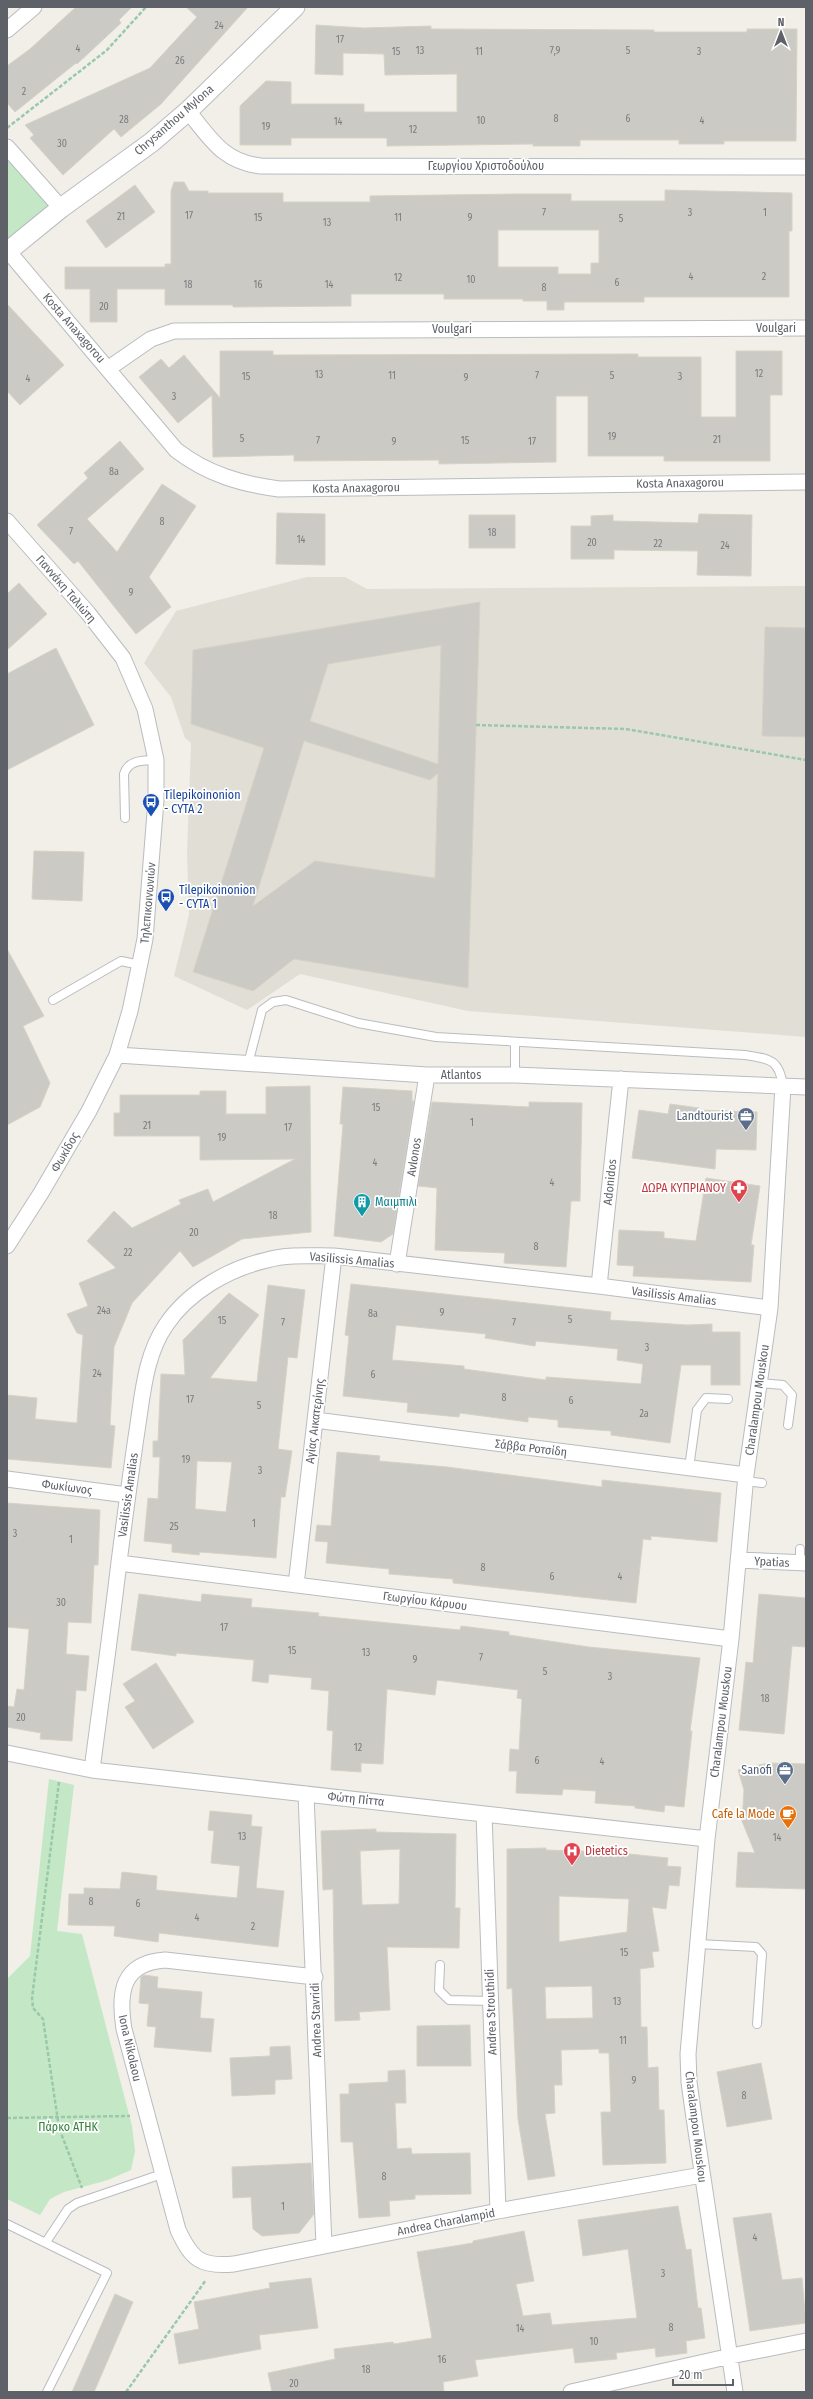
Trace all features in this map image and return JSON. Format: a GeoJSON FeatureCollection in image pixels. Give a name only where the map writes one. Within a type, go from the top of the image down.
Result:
{"type":"FeatureCollection","features":[{"type":"Feature","properties":{"kind":"street"},"geometry":{"type":"LineString","coordinates":[[7,30],[34,7]]}},
{"type":"Feature","properties":{"kind":"street","name":"Chrysanthou Mylona"},"geometry":{"type":"LineString","coordinates":[[7,251],[61,208],[152,142],[188,111],[295,7]]}},
{"type":"Feature","properties":{"kind":"street","name":"Γεωργίου Χριστοδούλου"},"geometry":{"type":"LineString","coordinates":[[188,111],[229,157],[243,164],[261,166],[806,167]]}},
{"type":"Feature","properties":{"kind":"street"},"geometry":{"type":"LineString","coordinates":[[7,147],[61,208]]}},
{"type":"Feature","properties":{"kind":"street","name":"Kosta Anaxagorou"},"geometry":{"type":"LineString","coordinates":[[7,251],[109,368],[176,450],[195,464],[225,477],[252,485],[279,489],[806,482]]}},
{"type":"Feature","properties":{"kind":"street","name":"Voulgari"},"geometry":{"type":"LineString","coordinates":[[109,368],[152,339],[174,331],[806,328]]}},
{"type":"Feature","properties":{"kind":"street","name":"Γιαννάκη Ταλιώτη"},"geometry":{"type":"LineString","coordinates":[[7,521],[88,613],[123,658]]}},
{"type":"Feature","properties":{"kind":"street","name":"Τηλεπικοινωνιών"},"geometry":{"type":"LineString","coordinates":[[117,1055],[130,1011],[146,939],[156,800],[156,760],[145,709],[123,658]]}},
{"type":"Feature","properties":{"kind":"street","name":"Atlantos"},"geometry":{"type":"LineString","coordinates":[[117,1055],[427,1074],[515,1075],[806,1087]]}},
{"type":"Feature","properties":{"kind":"street","name":"Φωκίδος"},"geometry":{"type":"LineString","coordinates":[[7,1246],[42,1193],[89,1111],[117,1055]]}},
{"type":"Feature","properties":{"kind":"street","name":"Avlonos"},"geometry":{"type":"LineString","coordinates":[[397,1264],[427,1074]]}},
{"type":"Feature","properties":{"kind":"street","name":"Adonidos"},"geometry":{"type":"LineString","coordinates":[[599,1286],[621,1079]]}},
{"type":"Feature","properties":{"kind":"street","name":"Charalampou Mouskou"},"geometry":{"type":"LineString","coordinates":[[735,2392],[731,2356],[702,2175],[689,2082],[688,2054],[707,1839],[731,1639],[746,1478],[770,1308],[783,1086]]}},
{"type":"Feature","properties":{"kind":"street","name":"Vasilissis Amalias"},"geometry":{"type":"LineString","coordinates":[[92,1770],[127,1495],[146,1375],[156,1344],[165,1326],[184,1304],[212,1282],[267,1259],[299,1255],[334,1256],[599,1286],[770,1308]]}},
{"type":"Feature","properties":{"kind":"street","name":"Αγίας Αικατερίνης"},"geometry":{"type":"LineString","coordinates":[[296,1585],[334,1256]]}},
{"type":"Feature","properties":{"kind":"street","name":"Σάββα Ροτσίδη"},"geometry":{"type":"LineString","coordinates":[[315,1420],[689,1468],[746,1478]]}},
{"type":"Feature","properties":{"kind":"street","name":"Φωκίωνος"},"geometry":{"type":"LineString","coordinates":[[7,1479],[127,1495]]}},
{"type":"Feature","properties":{"kind":"street","name":"Ypatias"},"geometry":{"type":"LineString","coordinates":[[739,1560],[802,1559]]}},
{"type":"Feature","properties":{"kind":"street","name":"Γεωργίου Κάρυου"},"geometry":{"type":"LineString","coordinates":[[119,1563],[731,1639]]}},
{"type":"Feature","properties":{"kind":"street","name":"Φώτη Πίττα"},"geometry":{"type":"LineString","coordinates":[[7,1753],[92,1770],[707,1839]]}},
{"type":"Feature","properties":{"kind":"street","name":"Andrea Stavridi"},"geometry":{"type":"LineString","coordinates":[[306,1794],[315,1977],[324,2246]]}},
{"type":"Feature","properties":{"kind":"street","name":"Andrea Strouthidi"},"geometry":{"type":"LineString","coordinates":[[484,1814],[498,2211]]}},
{"type":"Feature","properties":{"kind":"street","name":"Iona Nikolaou"},"geometry":{"type":"LineString","coordinates":[[192,2257],[178,2230],[146,2116],[121,2010],[121,1997],[124,1985],[138,1967],[150,1961],[173,1960],[315,1977]]}},
{"type":"Feature","properties":{"kind":"street","name":"Andrea Charalampid"},"geometry":{"type":"LineString","coordinates":[[192,2257],[203,2263],[216,2266],[498,2211],[702,2175]]}},
{"type":"Feature","properties":{"kind":"street"},"geometry":{"type":"LineString","coordinates":[[571,2392],[731,2356],[806,2341]]}},
{"type":"Feature","properties":{"kind":"lane"},"geometry":{"type":"LineString","coordinates":[[125,818],[126,768],[130,764],[156,760]]}},
{"type":"Feature","properties":{"kind":"lane"},"geometry":{"type":"LineString","coordinates":[[53,1000],[121,961],[140,965]]}},
{"type":"Feature","properties":{"kind":"lane"},"geometry":{"type":"LineString","coordinates":[[248,1064],[262,1010],[273,1002],[286,1000],[358,1023],[388,1030],[436,1037],[746,1055],[770,1059],[778,1067],[783,1086]]}},
{"type":"Feature","properties":{"kind":"lane"},"geometry":{"type":"LineString","coordinates":[[515,1042],[515,1075]]}},
{"type":"Feature","properties":{"kind":"lane"},"geometry":{"type":"LineString","coordinates":[[759,1383],[783,1385],[792,1395],[788,1425]]}},
{"type":"Feature","properties":{"kind":"lane"},"geometry":{"type":"LineString","coordinates":[[689,1468],[697,1410],[706,1398],[728,1399]]}},
{"type":"Feature","properties":{"kind":"lane"},"geometry":{"type":"LineString","coordinates":[[746,1478],[762,1483]]}},
{"type":"Feature","properties":{"kind":"lane"},"geometry":{"type":"LineString","coordinates":[[698,1944],[756,1947],[762,1954],[757,2024]]}},
{"type":"Feature","properties":{"kind":"lane"},"geometry":{"type":"LineString","coordinates":[[440,1965],[439,1990],[449,2000],[490,2001]]}},
{"type":"Feature","properties":{"kind":"lane"},"geometry":{"type":"LineString","coordinates":[[46,2242],[68,2209],[87,2199],[162,2174]]}},
{"type":"Feature","properties":{"kind":"lane"},"geometry":{"type":"LineString","coordinates":[[7,2224],[107,2273],[47,2392]]}},
{"type":"Feature","properties":{"kind":"path"},"geometry":{"type":"LineString","coordinates":[[7,128],[107,50],[146,7]]}},
{"type":"Feature","properties":{"kind":"path"},"geometry":{"type":"LineString","coordinates":[[476,725],[626,729],[806,760]]}},
{"type":"Feature","properties":{"kind":"path"},"geometry":{"type":"LineString","coordinates":[[61,1765],[32,1998],[33,2008],[43,2019],[57,2118],[65,2148],[87,2199]]}},
{"type":"Feature","properties":{"kind":"path"},"geometry":{"type":"LineString","coordinates":[[7,2118],[146,2116]]}},
{"type":"Feature","properties":{"kind":"path"},"geometry":{"type":"LineString","coordinates":[[126,2392],[216,2266]]}},
{"type":"Feature","properties":{"kind":"shaded area"},"geometry":{"type":"Polygon","coordinates":[[[307,577],[345,577],[367,589],[806,586],[806,1037],[468,1011],[300,974],[247,1010],[174,976],[189,915],[187,854],[191,743],[185,738],[171,697],[144,663],[176,611],[307,577]]]}},
{"type":"Feature","properties":{"kind":"green space"},"geometry":{"type":"Polygon","coordinates":[[[7,158],[52,206],[7,242],[7,158]]]}},
{"type":"Feature","properties":{"kind":"green space","name":"Πάρκο ΑΤΗΚ"},"geometry":{"type":"Polygon","coordinates":[[[49,1779],[74,1785],[57,1931],[82,1934],[132,2126],[135,2151],[131,2170],[108,2180],[64,2192],[50,2199],[40,2215],[7,2199],[7,1979],[30,1956],[49,1779]]]}},
{"type":"Feature","properties":{"kind":"building"},"geometry":{"type":"Polygon","coordinates":[[[76,7],[132,7],[119,20],[121,23],[77,64],[76,63],[15,112],[7,103],[7,66],[30,49],[76,7]]]}},
{"type":"Feature","properties":{"kind":"building"},"geometry":{"type":"Polygon","coordinates":[[[186,7],[248,7],[161,104],[121,137],[114,129],[63,175],[30,138],[34,135],[25,125],[150,68],[197,17],[186,7]]]}},
{"type":"Feature","properties":{"kind":"building"},"geometry":{"type":"Polygon","coordinates":[[[316,25],[364,28],[431,26],[431,29],[654,30],[654,32],[747,32],[747,29],[797,29],[796,141],[724,141],[724,144],[679,144],[679,140],[580,140],[580,146],[533,146],[533,144],[387,146],[387,138],[291,138],[291,145],[240,145],[240,106],[266,81],[291,82],[291,104],[364,104],[364,112],[457,112],[457,74],[385,75],[384,54],[343,53],[343,75],[315,74],[316,25]]]}},
{"type":"Feature","properties":{"kind":"building"},"geometry":{"type":"Polygon","coordinates":[[[174,182],[184,182],[189,191],[208,191],[208,193],[283,193],[283,202],[370,202],[370,196],[516,194],[571,194],[571,201],[665,201],[665,190],[792,193],[792,231],[789,231],[789,297],[644,297],[644,302],[564,302],[564,310],[547,310],[547,301],[523,301],[523,299],[444,299],[444,294],[351,294],[351,306],[233,307],[233,305],[165,305],[165,289],[117,289],[117,322],[90,322],[90,289],[65,289],[65,267],[165,267],[165,264],[171,264],[171,191],[174,182]],[[498,230],[498,267],[558,267],[558,274],[591,274],[591,263],[599,263],[599,230],[498,230]]]}},
{"type":"Feature","properties":{"kind":"building"},"geometry":{"type":"Polygon","coordinates":[[[135,185],[155,212],[106,248],[86,221],[135,185]]]}},
{"type":"Feature","properties":{"kind":"building"},"geometry":{"type":"Polygon","coordinates":[[[7,304],[64,365],[20,405],[7,391],[7,304]]]}},
{"type":"Feature","properties":{"kind":"building"},"geometry":{"type":"Polygon","coordinates":[[[220,351],[273,351],[273,355],[638,354],[638,357],[701,357],[701,417],[736,417],[736,351],[782,351],[782,395],[770,395],[770,461],[664,461],[664,456],[588,456],[588,396],[556,396],[556,462],[439,464],[439,460],[294,461],[294,455],[213,457],[212,395],[178,423],[139,377],[161,359],[169,368],[184,355],[220,398],[220,351]]]}},
{"type":"Feature","properties":{"kind":"building"},"geometry":{"type":"Polygon","coordinates":[[[120,441],[144,469],[87,519],[117,552],[162,484],[196,506],[149,577],[171,607],[136,634],[78,561],[74,564],[37,525],[88,478],[84,473],[120,441]]]}},
{"type":"Feature","properties":{"kind":"building"},"geometry":{"type":"Polygon","coordinates":[[[277,513],[325,514],[325,565],[276,564],[277,513]]]}},
{"type":"Feature","properties":{"kind":"building"},"geometry":{"type":"Polygon","coordinates":[[[699,514],[752,515],[751,576],[697,575],[698,551],[614,550],[614,559],[571,559],[571,526],[591,526],[591,516],[613,515],[613,521],[698,523],[699,514]]]}},
{"type":"Feature","properties":{"kind":"building"},"geometry":{"type":"Polygon","coordinates":[[[469,515],[515,515],[515,548],[469,548],[469,515]]]}},
{"type":"Feature","properties":{"kind":"building"},"geometry":{"type":"Polygon","coordinates":[[[19,583],[47,614],[7,650],[7,594],[19,583]]]}},
{"type":"Feature","properties":{"kind":"building"},"geometry":{"type":"Polygon","coordinates":[[[480,602],[468,988],[294,959],[253,991],[193,972],[264,748],[191,724],[193,650],[480,602]],[[441,645],[328,664],[310,721],[438,764],[441,645]],[[304,741],[253,906],[315,861],[435,878],[438,773],[430,780],[304,741]]]}},
{"type":"Feature","properties":{"kind":"building"},"geometry":{"type":"Polygon","coordinates":[[[765,627],[806,628],[806,737],[762,736],[765,627]]]}},
{"type":"Feature","properties":{"kind":"building"},"geometry":{"type":"Polygon","coordinates":[[[56,648],[94,725],[7,770],[7,674],[56,648]]]}},
{"type":"Feature","properties":{"kind":"building"},"geometry":{"type":"Polygon","coordinates":[[[34,851],[84,852],[82,901],[32,899],[34,851]]]}},
{"type":"Feature","properties":{"kind":"building"},"geometry":{"type":"Polygon","coordinates":[[[7,949],[44,1016],[23,1026],[50,1083],[40,1107],[7,1125],[7,949]]]}},
{"type":"Feature","properties":{"kind":"building"},"geometry":{"type":"Polygon","coordinates":[[[310,1086],[311,1232],[242,1239],[193,1267],[180,1251],[132,1303],[114,1347],[110,1425],[115,1426],[111,1468],[7,1459],[7,1395],[37,1398],[35,1419],[77,1423],[83,1335],[77,1333],[67,1314],[88,1306],[79,1283],[116,1268],[87,1241],[114,1211],[132,1228],[181,1204],[179,1200],[208,1189],[213,1202],[295,1159],[200,1160],[200,1136],[114,1136],[114,1113],[120,1113],[120,1095],[200,1095],[200,1091],[226,1091],[226,1114],[266,1114],[266,1087],[310,1086]]]}},
{"type":"Feature","properties":{"kind":"building"},"geometry":{"type":"Polygon","coordinates":[[[343,1087],[412,1091],[412,1101],[414,1101],[393,1234],[381,1242],[334,1236],[343,1124],[340,1124],[343,1087]]]}},
{"type":"Feature","properties":{"kind":"building"},"geometry":{"type":"Polygon","coordinates":[[[432,1102],[529,1107],[529,1102],[582,1103],[580,1201],[571,1201],[566,1267],[504,1263],[505,1253],[435,1250],[437,1188],[418,1186],[432,1102]]]}},
{"type":"Feature","properties":{"kind":"building"},"geometry":{"type":"Polygon","coordinates":[[[670,1104],[699,1108],[698,1110],[757,1112],[756,1150],[716,1149],[715,1169],[632,1158],[639,1110],[668,1114],[670,1104]]]}},
{"type":"Feature","properties":{"kind":"building"},"geometry":{"type":"Polygon","coordinates":[[[706,1178],[760,1186],[751,1245],[754,1245],[751,1282],[633,1276],[634,1266],[617,1265],[619,1230],[664,1232],[664,1238],[696,1241],[706,1178]]]}},
{"type":"Feature","properties":{"kind":"building"},"geometry":{"type":"Polygon","coordinates":[[[351,1284],[611,1312],[610,1320],[688,1325],[712,1324],[712,1332],[740,1332],[740,1385],[711,1385],[711,1365],[681,1365],[670,1443],[611,1435],[611,1431],[558,1427],[558,1420],[528,1417],[528,1422],[460,1413],[459,1417],[407,1412],[408,1403],[343,1396],[349,1336],[345,1335],[351,1284]],[[396,1325],[392,1360],[464,1366],[464,1369],[546,1380],[546,1377],[641,1384],[643,1364],[617,1360],[618,1349],[536,1341],[535,1346],[485,1338],[486,1334],[396,1325]]]}},
{"type":"Feature","properties":{"kind":"building"},"geometry":{"type":"Polygon","coordinates":[[[268,1285],[305,1290],[297,1358],[288,1357],[278,1449],[292,1451],[285,1497],[281,1497],[276,1558],[200,1552],[199,1555],[172,1552],[172,1544],[144,1541],[148,1498],[158,1499],[160,1457],[153,1457],[153,1441],[158,1441],[161,1374],[185,1375],[183,1340],[229,1293],[259,1315],[210,1378],[257,1382],[268,1285]],[[197,1461],[195,1509],[226,1512],[232,1462],[197,1461]]]}},
{"type":"Feature","properties":{"kind":"building"},"geometry":{"type":"Polygon","coordinates":[[[337,1452],[380,1456],[379,1461],[447,1467],[602,1487],[602,1480],[721,1493],[717,1542],[651,1536],[651,1540],[643,1539],[636,1603],[453,1583],[453,1579],[389,1574],[389,1569],[326,1563],[328,1542],[315,1541],[317,1525],[331,1526],[337,1452]]]}},
{"type":"Feature","properties":{"kind":"building"},"geometry":{"type":"Polygon","coordinates":[[[7,1503],[100,1510],[98,1565],[94,1565],[91,1623],[68,1622],[66,1654],[89,1656],[86,1691],[76,1690],[72,1741],[40,1739],[41,1733],[7,1727],[7,1706],[14,1707],[17,1689],[24,1690],[29,1629],[7,1627],[7,1503]]]}},
{"type":"Feature","properties":{"kind":"building"},"geometry":{"type":"Polygon","coordinates":[[[139,1594],[201,1602],[202,1594],[252,1599],[251,1607],[319,1613],[318,1616],[460,1630],[461,1626],[509,1632],[509,1635],[589,1647],[700,1658],[690,1731],[692,1731],[684,1807],[665,1805],[664,1812],[635,1808],[635,1806],[595,1803],[596,1791],[563,1789],[562,1795],[516,1793],[517,1771],[509,1771],[510,1749],[519,1750],[522,1699],[517,1698],[518,1690],[437,1680],[435,1695],[387,1689],[383,1764],[361,1763],[361,1772],[331,1770],[333,1731],[327,1730],[329,1691],[311,1689],[312,1678],[269,1674],[268,1683],[252,1681],[254,1660],[176,1653],[176,1656],[131,1650],[139,1594]]]}},
{"type":"Feature","properties":{"kind":"building"},"geometry":{"type":"Polygon","coordinates":[[[759,1594],[806,1598],[806,1647],[792,1646],[784,1734],[739,1730],[746,1662],[753,1663],[759,1594]]]}},
{"type":"Feature","properties":{"kind":"building"},"geometry":{"type":"Polygon","coordinates":[[[156,1663],[194,1722],[153,1749],[125,1707],[135,1701],[123,1684],[156,1663]]]}},
{"type":"Feature","properties":{"kind":"building"},"geometry":{"type":"Polygon","coordinates":[[[768,1763],[806,1764],[806,1889],[736,1887],[738,1852],[755,1853],[742,1821],[744,1790],[738,1770],[768,1763]]]}},
{"type":"Feature","properties":{"kind":"building"},"geometry":{"type":"Polygon","coordinates":[[[210,1811],[252,1815],[251,1826],[262,1827],[256,1888],[284,1891],[278,1947],[159,1933],[158,1942],[114,1936],[115,1926],[68,1925],[69,1894],[84,1894],[84,1888],[120,1889],[122,1872],[157,1876],[156,1890],[237,1898],[240,1866],[211,1863],[214,1831],[208,1830],[210,1811]]]}},
{"type":"Feature","properties":{"kind":"building"},"geometry":{"type":"Polygon","coordinates":[[[376,1829],[376,1832],[456,1834],[455,1908],[460,1908],[459,1948],[387,1947],[390,2010],[359,2012],[360,2020],[335,2021],[333,1889],[323,1890],[321,1831],[376,1829]],[[400,1849],[360,1851],[362,1905],[399,1904],[400,1849]]]}},
{"type":"Feature","properties":{"kind":"building"},"geometry":{"type":"Polygon","coordinates":[[[546,1848],[546,1850],[610,1852],[668,1858],[667,1866],[681,1867],[679,1886],[669,1885],[666,1909],[652,1907],[659,1951],[652,1952],[654,1967],[640,1969],[641,2027],[647,2027],[648,2068],[658,2067],[659,2110],[664,2110],[666,2163],[603,2165],[601,2112],[611,2112],[609,2053],[599,2053],[599,2049],[561,2050],[562,2085],[554,2085],[555,2113],[545,2114],[555,2176],[528,2180],[518,2119],[512,1988],[507,1989],[507,1849],[546,1848]],[[559,1896],[559,1942],[627,1932],[629,1899],[559,1896]],[[592,1986],[545,1987],[546,2019],[593,2018],[592,1986]]]}},
{"type":"Feature","properties":{"kind":"building"},"geometry":{"type":"Polygon","coordinates":[[[144,1975],[158,1977],[157,1988],[202,1992],[200,2018],[214,2019],[211,2052],[154,2047],[156,2027],[147,2026],[149,2004],[139,2003],[141,1977],[144,1975]]]}},
{"type":"Feature","properties":{"kind":"building"},"geometry":{"type":"Polygon","coordinates":[[[470,2025],[471,2066],[417,2066],[417,2026],[470,2025]]]}},
{"type":"Feature","properties":{"kind":"building"},"geometry":{"type":"Polygon","coordinates":[[[290,2046],[292,2079],[275,2080],[275,2094],[232,2096],[230,2058],[270,2056],[270,2047],[290,2046]]]}},
{"type":"Feature","properties":{"kind":"building"},"geometry":{"type":"Polygon","coordinates":[[[761,2063],[772,2119],[727,2127],[717,2072],[761,2063]]]}},
{"type":"Feature","properties":{"kind":"building"},"geometry":{"type":"Polygon","coordinates":[[[405,2070],[406,2103],[395,2103],[397,2149],[411,2148],[412,2154],[470,2153],[471,2194],[415,2195],[415,2199],[389,2201],[390,2216],[359,2218],[353,2142],[341,2142],[340,2094],[349,2094],[349,2084],[388,2082],[388,2071],[405,2070]]]}},
{"type":"Feature","properties":{"kind":"building"},"geometry":{"type":"Polygon","coordinates":[[[311,2163],[314,2214],[299,2233],[262,2236],[253,2229],[251,2197],[233,2198],[232,2167],[311,2163]]]}},
{"type":"Feature","properties":{"kind":"building"},"geometry":{"type":"Polygon","coordinates":[[[678,2206],[686,2250],[691,2249],[698,2308],[701,2308],[705,2338],[686,2341],[687,2353],[656,2357],[655,2348],[616,2353],[617,2359],[575,2363],[573,2348],[475,2360],[478,2376],[443,2382],[444,2392],[272,2392],[268,2373],[335,2359],[334,2349],[393,2342],[394,2344],[432,2338],[417,2252],[473,2243],[473,2241],[524,2231],[534,2281],[516,2284],[523,2316],[550,2313],[552,2325],[637,2318],[628,2249],[583,2256],[578,2220],[678,2206]]]}},
{"type":"Feature","properties":{"kind":"building"},"geometry":{"type":"Polygon","coordinates":[[[771,2213],[782,2280],[802,2278],[806,2323],[750,2331],[733,2218],[771,2213]]]}},
{"type":"Feature","properties":{"kind":"building"},"geometry":{"type":"Polygon","coordinates":[[[311,2278],[318,2328],[259,2335],[261,2349],[179,2364],[174,2334],[199,2329],[194,2302],[270,2288],[269,2283],[311,2278]]]}},
{"type":"Feature","properties":{"kind":"building"},"geometry":{"type":"Polygon","coordinates":[[[115,2294],[133,2302],[94,2392],[72,2392],[115,2294]]]}},
{"type":"Feature","properties":{"kind":"place","name":"Tilepikoinonion - CYTA 2"},"geometry":{"type":"Point","coordinates":[151,817]}},
{"type":"Feature","properties":{"kind":"place","name":"Tilepikoinonion - CYTA 1"},"geometry":{"type":"Point","coordinates":[166,912]}},
{"type":"Feature","properties":{"kind":"place","name":"Landtourist"},"geometry":{"type":"Point","coordinates":[746,1131]}},
{"type":"Feature","properties":{"kind":"place","name":"ΔΩΡΑ ΚΥΠΡΙΑΝΟΥ"},"geometry":{"type":"Point","coordinates":[739,1203]}},
{"type":"Feature","properties":{"kind":"place","name":"Μαιμπιλι"},"geometry":{"type":"Point","coordinates":[362,1217]}},
{"type":"Feature","properties":{"kind":"place","name":"Sanofi"},"geometry":{"type":"Point","coordinates":[785,1785]}},
{"type":"Feature","properties":{"kind":"place","name":"Cafe la Mode"},"geometry":{"type":"Point","coordinates":[788,1829]}},
{"type":"Feature","properties":{"kind":"place","name":"Dietetics"},"geometry":{"type":"Point","coordinates":[572,1866]}}]}
